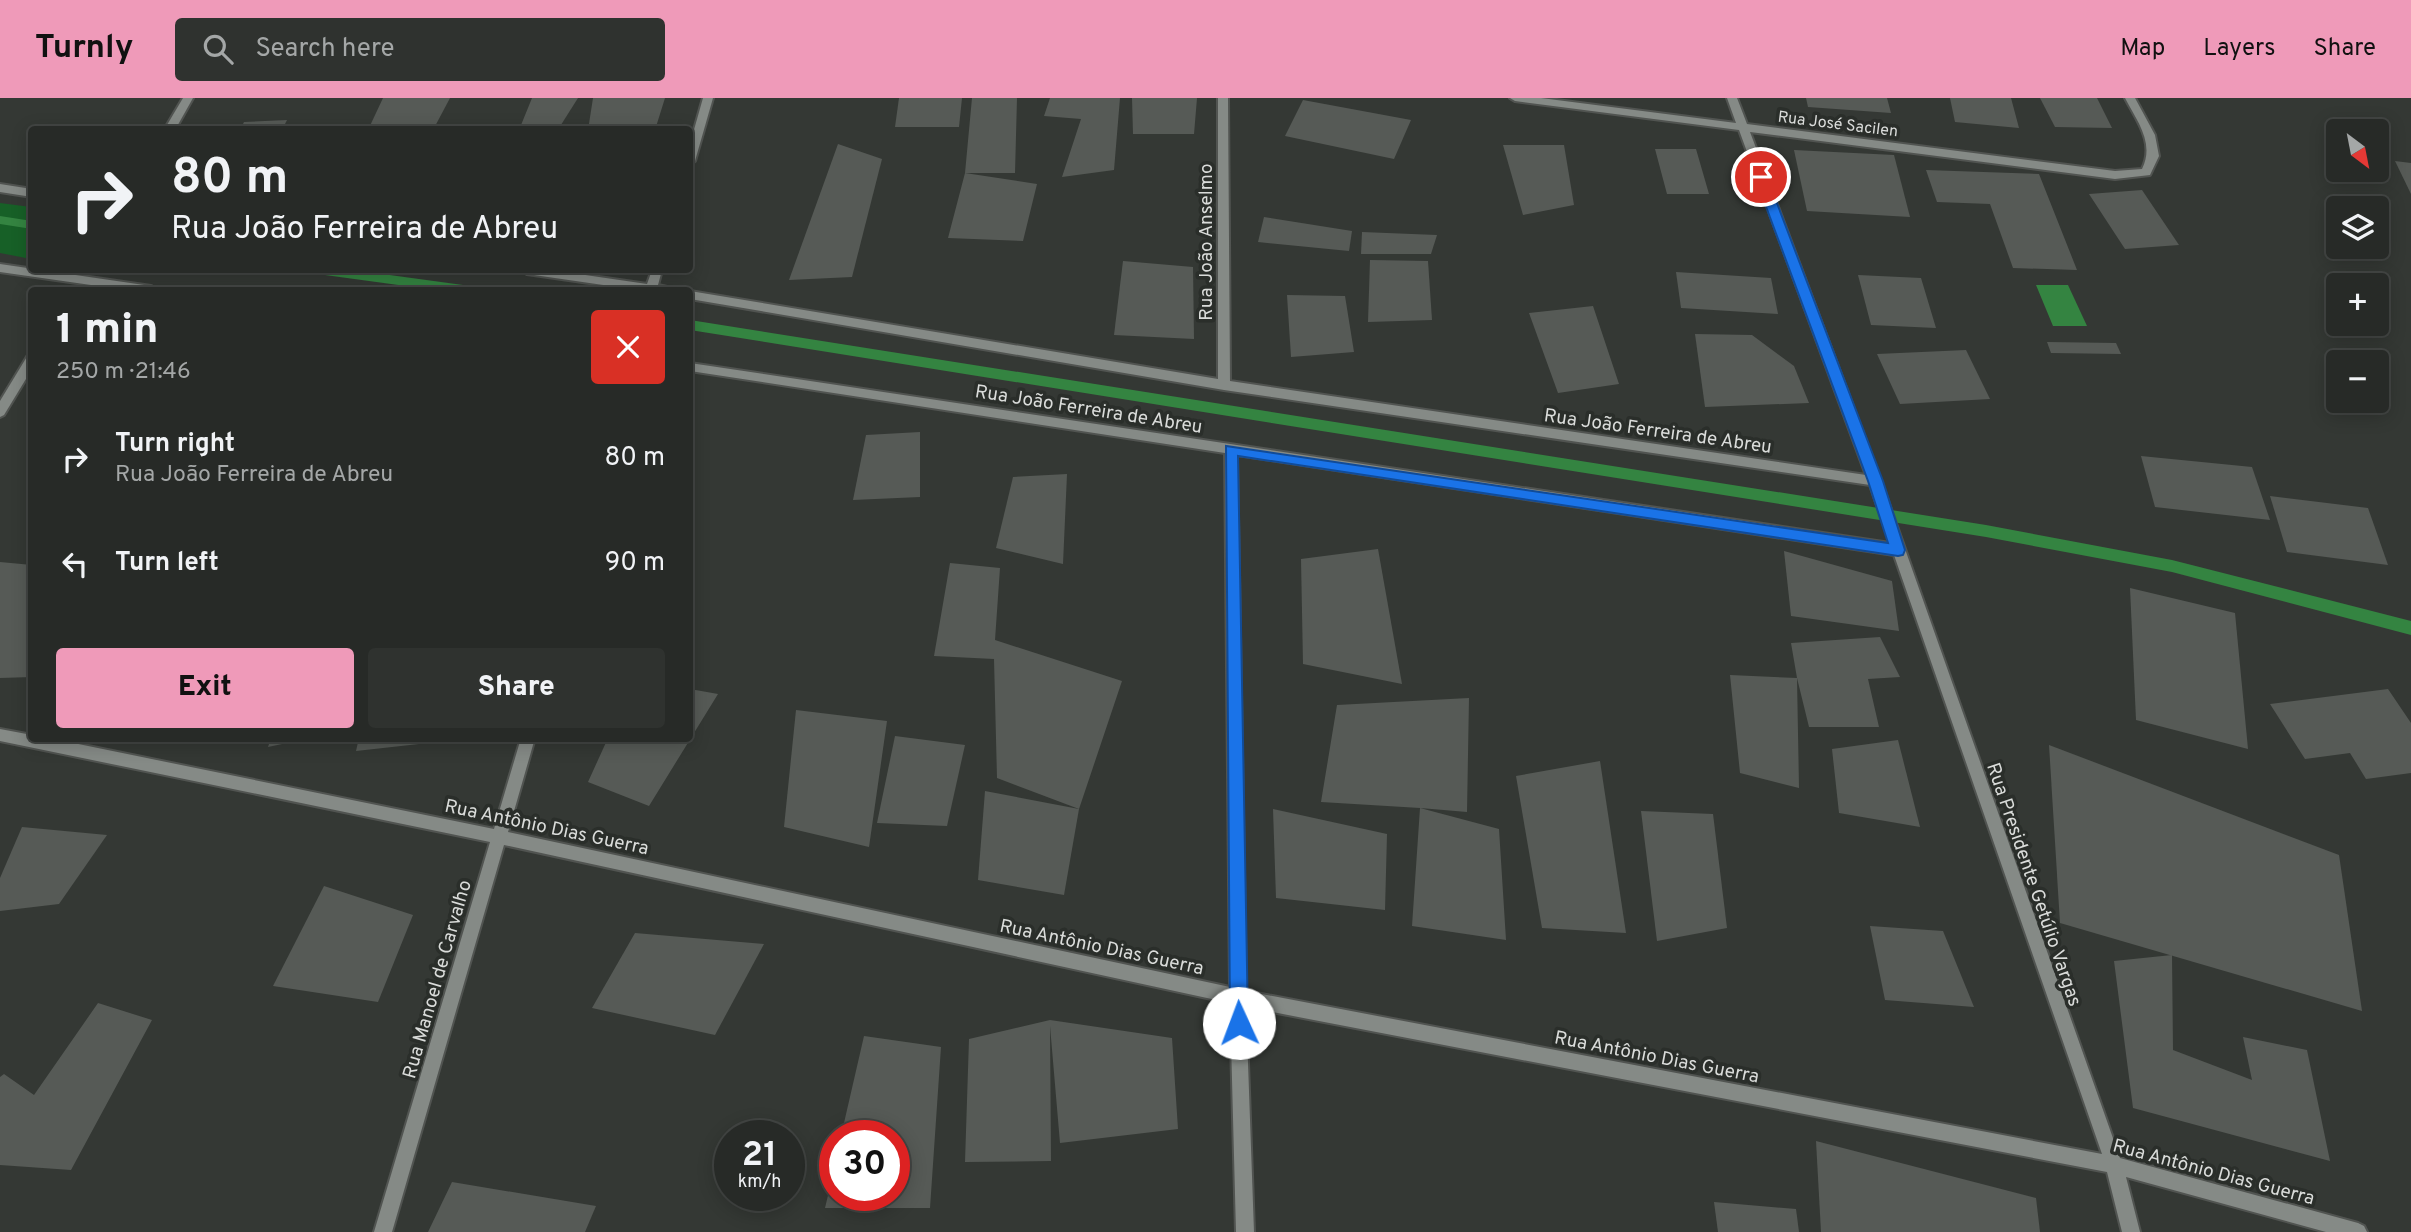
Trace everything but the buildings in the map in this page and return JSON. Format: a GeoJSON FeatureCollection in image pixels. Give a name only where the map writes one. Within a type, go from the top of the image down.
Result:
{"type":"FeatureCollection","features":[{"type":"Feature","properties":{"kind":"street"},"geometry":{"type":"LineString","coordinates":[[171,126],[188,98]]}},
{"type":"Feature","properties":{"kind":"street"},"geometry":{"type":"LineString","coordinates":[[693,150],[708,98]]}},
{"type":"Feature","properties":{"kind":"street","name":"Rua João Anselmo"},"geometry":{"type":"LineString","coordinates":[[1223,98],[1224,385]]}},
{"type":"Feature","properties":{"kind":"street","name":"Rua José Sacilen"},"geometry":{"type":"LineString","coordinates":[[1515,98],[2115,175],[2147,172],[2154,156],[2150,135],[2130,98]]}},
{"type":"Feature","properties":{"kind":"street","name":"Rua Presidente Getúlio Vargas"},"geometry":{"type":"LineString","coordinates":[[1732,98],[1875,481],[2113,1166],[2131,1232]]}},
{"type":"Feature","properties":{"kind":"street"},"geometry":{"type":"LineString","coordinates":[[0,188],[28,192]]}},
{"type":"Feature","properties":{"kind":"street"},"geometry":{"type":"LineString","coordinates":[[0,268],[28,272]]}},
{"type":"Feature","properties":{"kind":"street"},"geometry":{"type":"LineString","coordinates":[[32,273],[128,287]]}},
{"type":"Feature","properties":{"kind":"street"},"geometry":{"type":"LineString","coordinates":[[546,273],[638,287]]}},
{"type":"Feature","properties":{"kind":"street","name":"Rua João Ferreira de Abreu"},"geometry":{"type":"LineString","coordinates":[[693,296],[1224,385],[1875,481]]}},
{"type":"Feature","properties":{"kind":"street"},"geometry":{"type":"LineString","coordinates":[[0,412],[28,365]]}},
{"type":"Feature","properties":{"kind":"street","name":"Rua João Ferreira de Abreu"},"geometry":{"type":"LineString","coordinates":[[693,367],[1898,550]]}},
{"type":"Feature","properties":{"kind":"street"},"geometry":{"type":"LineString","coordinates":[[1231,450],[1238,997],[1245,1232]]}},
{"type":"Feature","properties":{"kind":"street","name":"Rua Antônio Dias Guerra"},"geometry":{"type":"LineString","coordinates":[[0,735],[28,741]]}},
{"type":"Feature","properties":{"kind":"street","name":"Rua Antônio Dias Guerra"},"geometry":{"type":"LineString","coordinates":[[34,742],[500,837],[1238,997],[2113,1166],[2358,1232]]}},
{"type":"Feature","properties":{"kind":"street","name":"Rua Manoel de Carvalho"},"geometry":{"type":"LineString","coordinates":[[383,1232],[527,742]]}},
{"type":"Feature","properties":{"kind":"shaded area"},"geometry":{"type":"Polygon","coordinates":[[[0,203],[28,207],[28,258],[0,253],[0,203]]]}},
{"type":"Feature","properties":{"kind":"shaded area"},"geometry":{"type":"Polygon","coordinates":[[[2036,285],[2068,285],[2087,326],[2053,326],[2036,285]]]}},
{"type":"Feature","properties":{"kind":"waterway"},"geometry":{"type":"LineString","coordinates":[[0,220],[28,224]]}},
{"type":"Feature","properties":{"kind":"waterway"},"geometry":{"type":"LineString","coordinates":[[346,273],[442,287]]}},
{"type":"Feature","properties":{"kind":"waterway"},"geometry":{"type":"LineString","coordinates":[[693,325],[1986,531],[2172,566],[2411,628]]}},
{"type":"Feature","properties":{"kind":"route"},"geometry":{"type":"LineString","coordinates":[[1239,1023],[1231,450],[1898,550],[1875,481],[1761,177]]}}]}
